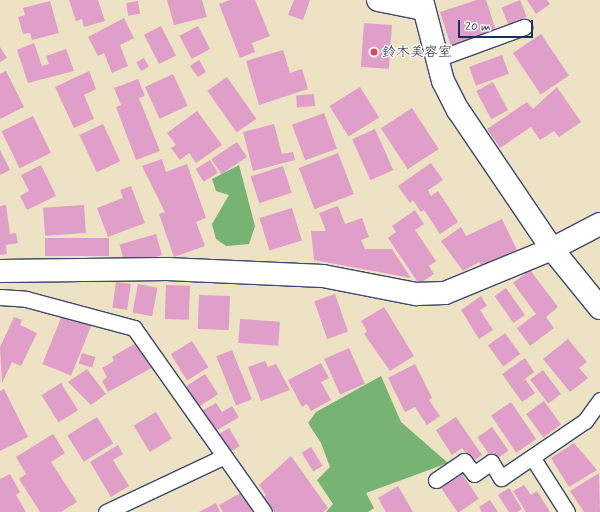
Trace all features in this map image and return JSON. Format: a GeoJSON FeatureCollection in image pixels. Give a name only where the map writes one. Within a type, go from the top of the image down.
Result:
{"type":"FeatureCollection","features":[{"type":"Feature","properties":{"kind":"street"},"geometry":{"type":"LineString","coordinates":[[378,0],[422,5],[443,81],[458,110],[552,249],[600,308]]}},
{"type":"Feature","properties":{"kind":"street"},"geometry":{"type":"LineString","coordinates":[[0,271],[167,269],[322,276],[416,294],[445,293],[552,249],[600,224]]}},
{"type":"Feature","properties":{"kind":"lane"},"geometry":{"type":"LineString","coordinates":[[437,58],[524,27]]}},
{"type":"Feature","properties":{"kind":"lane"},"geometry":{"type":"LineString","coordinates":[[0,297],[26,299],[134,328],[162,364],[223,457],[264,512]]}},
{"type":"Feature","properties":{"kind":"lane"},"geometry":{"type":"LineString","coordinates":[[436,480],[464,461],[474,474],[491,462],[501,478],[585,421],[600,400]]}},
{"type":"Feature","properties":{"kind":"lane"},"geometry":{"type":"LineString","coordinates":[[106,512],[223,457]]}},
{"type":"Feature","properties":{"kind":"lane"},"geometry":{"type":"LineString","coordinates":[[532,457],[567,512]]}},
{"type":"Feature","properties":{"kind":"green space"},"geometry":{"type":"Polygon","coordinates":[[[239,165],[255,226],[249,244],[226,246],[216,239],[212,224],[229,195],[216,191],[212,179],[239,165]]]}},
{"type":"Feature","properties":{"kind":"green space"},"geometry":{"type":"Polygon","coordinates":[[[381,376],[401,422],[448,463],[366,493],[374,508],[368,512],[326,512],[333,504],[317,480],[330,467],[321,443],[308,423],[316,412],[381,376]]]}},
{"type":"Feature","properties":{"kind":"building"},"geometry":{"type":"Polygon","coordinates":[[[69,0],[98,0],[105,21],[84,27],[82,19],[76,21],[69,0]]]}},
{"type":"Feature","properties":{"kind":"building"},"geometry":{"type":"Polygon","coordinates":[[[167,0],[202,0],[207,17],[174,25],[167,0]]]}},
{"type":"Feature","properties":{"kind":"building"},"geometry":{"type":"Polygon","coordinates":[[[230,0],[255,0],[270,36],[252,43],[255,52],[240,58],[219,4],[230,0]]]}},
{"type":"Feature","properties":{"kind":"building"},"geometry":{"type":"Polygon","coordinates":[[[294,0],[310,0],[303,20],[288,15],[294,0]]]}},
{"type":"Feature","properties":{"kind":"building"},"geometry":{"type":"Polygon","coordinates":[[[477,0],[486,0],[496,31],[451,46],[440,12],[477,0]]]}},
{"type":"Feature","properties":{"kind":"building"},"geometry":{"type":"Polygon","coordinates":[[[520,0],[527,17],[508,24],[501,7],[520,0]]]}},
{"type":"Feature","properties":{"kind":"building"},"geometry":{"type":"Polygon","coordinates":[[[527,0],[547,0],[550,4],[536,14],[527,0]]]}},
{"type":"Feature","properties":{"kind":"building"},"geometry":{"type":"Polygon","coordinates":[[[50,1],[59,33],[32,40],[30,33],[23,34],[18,17],[25,15],[23,8],[50,1]]]}},
{"type":"Feature","properties":{"kind":"building"},"geometry":{"type":"Polygon","coordinates":[[[138,1],[140,14],[128,16],[126,3],[138,1]]]}},
{"type":"Feature","properties":{"kind":"building"},"geometry":{"type":"Polygon","coordinates":[[[124,18],[134,38],[120,45],[128,66],[112,73],[104,53],[98,56],[88,37],[124,18]]]}},
{"type":"Feature","properties":{"kind":"building"},"geometry":{"type":"Polygon","coordinates":[[[364,23],[392,25],[389,69],[361,67],[364,23]]]}},
{"type":"Feature","properties":{"kind":"building"},"geometry":{"type":"Polygon","coordinates":[[[161,26],[176,55],[159,64],[144,35],[161,26]]]}},
{"type":"Feature","properties":{"kind":"building"},"geometry":{"type":"Polygon","coordinates":[[[198,26],[210,49],[192,59],[179,36],[198,26]]]}},
{"type":"Feature","properties":{"kind":"building"},"geometry":{"type":"Polygon","coordinates":[[[541,34],[569,75],[541,94],[513,53],[541,34]]]}},
{"type":"Feature","properties":{"kind":"building"},"geometry":{"type":"Polygon","coordinates":[[[34,43],[42,66],[49,64],[46,56],[66,49],[74,71],[28,83],[17,50],[34,43]]]}},
{"type":"Feature","properties":{"kind":"building"},"geometry":{"type":"Polygon","coordinates":[[[0,47],[7,58],[0,62],[0,47]]]}},
{"type":"Feature","properties":{"kind":"building"},"geometry":{"type":"Polygon","coordinates":[[[283,50],[290,73],[302,69],[308,89],[259,105],[246,61],[283,50]]]}},
{"type":"Feature","properties":{"kind":"building"},"geometry":{"type":"Polygon","coordinates":[[[502,55],[509,74],[476,86],[469,67],[502,55]]]}},
{"type":"Feature","properties":{"kind":"building"},"geometry":{"type":"Polygon","coordinates":[[[144,58],[149,67],[141,71],[136,62],[144,58]]]}},
{"type":"Feature","properties":{"kind":"building"},"geometry":{"type":"Polygon","coordinates":[[[199,60],[206,72],[198,77],[190,66],[199,60]]]}},
{"type":"Feature","properties":{"kind":"building"},"geometry":{"type":"Polygon","coordinates":[[[6,71],[24,107],[0,119],[0,74],[6,71]]]}},
{"type":"Feature","properties":{"kind":"building"},"geometry":{"type":"Polygon","coordinates":[[[89,71],[96,89],[84,95],[94,119],[74,128],[55,87],[89,71]]]}},
{"type":"Feature","properties":{"kind":"building"},"geometry":{"type":"Polygon","coordinates":[[[173,74],[188,106],[160,119],[145,87],[173,74]]]}},
{"type":"Feature","properties":{"kind":"building"},"geometry":{"type":"Polygon","coordinates":[[[227,77],[256,119],[237,133],[207,91],[227,77]]]}},
{"type":"Feature","properties":{"kind":"building"},"geometry":{"type":"Polygon","coordinates":[[[138,79],[145,96],[139,98],[160,151],[136,160],[116,107],[121,105],[114,88],[138,79]]]}},
{"type":"Feature","properties":{"kind":"building"},"geometry":{"type":"Polygon","coordinates":[[[493,82],[508,110],[491,119],[476,91],[493,82]]]}},
{"type":"Feature","properties":{"kind":"building"},"geometry":{"type":"Polygon","coordinates":[[[360,87],[379,118],[349,137],[329,106],[360,87]]]}},
{"type":"Feature","properties":{"kind":"building"},"geometry":{"type":"Polygon","coordinates":[[[557,87],[581,122],[559,137],[554,131],[540,140],[531,127],[500,148],[487,129],[527,102],[533,109],[557,87]]]}},
{"type":"Feature","properties":{"kind":"building"},"geometry":{"type":"Polygon","coordinates":[[[314,94],[315,106],[297,108],[296,96],[314,94]]]}},
{"type":"Feature","properties":{"kind":"building"},"geometry":{"type":"Polygon","coordinates":[[[412,108],[439,149],[408,169],[381,128],[412,108]]]}},
{"type":"Feature","properties":{"kind":"building"},"geometry":{"type":"Polygon","coordinates":[[[197,111],[222,145],[196,163],[189,153],[180,160],[171,148],[176,145],[167,133],[197,111]]]}},
{"type":"Feature","properties":{"kind":"building"},"geometry":{"type":"Polygon","coordinates":[[[324,113],[337,149],[305,160],[292,125],[324,113]]]}},
{"type":"Feature","properties":{"kind":"building"},"geometry":{"type":"Polygon","coordinates":[[[33,116],[51,153],[20,168],[2,131],[33,116]]]}},
{"type":"Feature","properties":{"kind":"building"},"geometry":{"type":"Polygon","coordinates":[[[103,124],[120,161],[97,172],[79,135],[103,124]]]}},
{"type":"Feature","properties":{"kind":"building"},"geometry":{"type":"Polygon","coordinates":[[[274,124],[282,154],[293,152],[295,160],[253,171],[243,132],[274,124]]]}},
{"type":"Feature","properties":{"kind":"building"},"geometry":{"type":"Polygon","coordinates":[[[375,129],[393,170],[370,180],[352,139],[375,129]]]}},
{"type":"Feature","properties":{"kind":"building"},"geometry":{"type":"Polygon","coordinates":[[[237,142],[247,157],[221,174],[211,159],[237,142]]]}},
{"type":"Feature","properties":{"kind":"building"},"geometry":{"type":"Polygon","coordinates":[[[0,150],[10,170],[0,175],[0,150]]]}},
{"type":"Feature","properties":{"kind":"building"},"geometry":{"type":"Polygon","coordinates":[[[338,153],[354,194],[315,209],[299,168],[338,153]]]}},
{"type":"Feature","properties":{"kind":"building"},"geometry":{"type":"Polygon","coordinates":[[[162,159],[166,172],[187,164],[206,218],[196,222],[205,246],[174,257],[159,214],[165,212],[142,166],[162,159]]]}},
{"type":"Feature","properties":{"kind":"building"},"geometry":{"type":"Polygon","coordinates":[[[210,160],[218,173],[204,182],[196,169],[210,160]]]}},
{"type":"Feature","properties":{"kind":"building"},"geometry":{"type":"Polygon","coordinates":[[[431,163],[443,180],[428,190],[431,196],[438,191],[458,222],[440,234],[424,210],[421,212],[413,200],[410,203],[398,186],[431,163]]]}},
{"type":"Feature","properties":{"kind":"building"},"geometry":{"type":"Polygon","coordinates":[[[41,165],[56,196],[27,210],[20,196],[29,191],[21,175],[41,165]]]}},
{"type":"Feature","properties":{"kind":"building"},"geometry":{"type":"Polygon","coordinates":[[[283,166],[292,193],[259,203],[251,177],[283,166]]]}},
{"type":"Feature","properties":{"kind":"building"},"geometry":{"type":"Polygon","coordinates":[[[131,186],[145,223],[108,237],[97,208],[123,198],[120,190],[131,186]]]}},
{"type":"Feature","properties":{"kind":"building"},"geometry":{"type":"Polygon","coordinates":[[[6,205],[10,234],[16,233],[18,243],[6,245],[7,254],[0,255],[0,206],[6,205]]]}},
{"type":"Feature","properties":{"kind":"building"},"geometry":{"type":"Polygon","coordinates":[[[84,205],[86,233],[45,236],[43,208],[84,205]]]}},
{"type":"Feature","properties":{"kind":"building"},"geometry":{"type":"Polygon","coordinates":[[[338,206],[345,224],[362,218],[369,237],[361,240],[365,249],[392,249],[411,278],[314,260],[311,231],[326,231],[319,213],[338,206]]]}},
{"type":"Feature","properties":{"kind":"building"},"geometry":{"type":"Polygon","coordinates":[[[292,208],[302,241],[269,250],[259,218],[292,208]]]}},
{"type":"Feature","properties":{"kind":"building"},"geometry":{"type":"Polygon","coordinates":[[[415,210],[424,224],[415,230],[436,261],[429,266],[434,274],[419,284],[388,238],[396,232],[392,226],[415,210]]]}},
{"type":"Feature","properties":{"kind":"building"},"geometry":{"type":"Polygon","coordinates":[[[502,219],[517,250],[482,267],[479,262],[463,271],[441,241],[461,227],[466,236],[502,219]]]}},
{"type":"Feature","properties":{"kind":"building"},"geometry":{"type":"Polygon","coordinates":[[[156,234],[162,255],[126,266],[119,244],[156,234]]]}},
{"type":"Feature","properties":{"kind":"building"},"geometry":{"type":"Polygon","coordinates":[[[45,238],[109,238],[109,256],[45,256],[45,238]]]}},
{"type":"Feature","properties":{"kind":"building"},"geometry":{"type":"Polygon","coordinates":[[[530,270],[558,307],[546,317],[554,328],[530,346],[517,328],[536,314],[513,283],[530,270]]]}},
{"type":"Feature","properties":{"kind":"building"},"geometry":{"type":"Polygon","coordinates":[[[116,282],[131,284],[127,310],[112,308],[116,282]]]}},
{"type":"Feature","properties":{"kind":"building"},"geometry":{"type":"Polygon","coordinates":[[[138,284],[158,288],[152,316],[132,312],[138,284]]]}},
{"type":"Feature","properties":{"kind":"building"},"geometry":{"type":"Polygon","coordinates":[[[166,285],[190,286],[189,320],[165,319],[166,285]]]}},
{"type":"Feature","properties":{"kind":"building"},"geometry":{"type":"Polygon","coordinates":[[[506,288],[525,315],[513,323],[495,296],[506,288]]]}},
{"type":"Feature","properties":{"kind":"building"},"geometry":{"type":"Polygon","coordinates":[[[335,294],[348,332],[327,339],[314,301],[335,294]]]}},
{"type":"Feature","properties":{"kind":"building"},"geometry":{"type":"Polygon","coordinates":[[[199,295],[230,296],[229,330],[198,329],[199,295]]]}},
{"type":"Feature","properties":{"kind":"building"},"geometry":{"type":"Polygon","coordinates":[[[481,296],[487,306],[480,310],[493,330],[479,339],[461,310],[481,296]]]}},
{"type":"Feature","properties":{"kind":"building"},"geometry":{"type":"Polygon","coordinates":[[[384,307],[414,356],[390,371],[364,334],[367,331],[361,321],[384,307]]]}},
{"type":"Feature","properties":{"kind":"building"},"geometry":{"type":"Polygon","coordinates":[[[63,313],[92,325],[71,376],[42,364],[63,313]]]}},
{"type":"Feature","properties":{"kind":"building"},"geometry":{"type":"Polygon","coordinates":[[[14,317],[22,320],[20,325],[37,333],[21,366],[12,362],[2,383],[0,347],[14,317]]]}},
{"type":"Feature","properties":{"kind":"building"},"geometry":{"type":"Polygon","coordinates":[[[240,319],[280,322],[278,346],[238,343],[240,319]]]}},
{"type":"Feature","properties":{"kind":"building"},"geometry":{"type":"Polygon","coordinates":[[[505,333],[520,354],[503,366],[488,345],[505,333]]]}},
{"type":"Feature","properties":{"kind":"building"},"geometry":{"type":"Polygon","coordinates":[[[568,339],[587,362],[579,368],[588,378],[570,392],[543,359],[568,339]]]}},
{"type":"Feature","properties":{"kind":"building"},"geometry":{"type":"Polygon","coordinates":[[[141,340],[155,366],[108,392],[102,381],[107,377],[102,368],[114,361],[112,357],[141,340]]]}},
{"type":"Feature","properties":{"kind":"building"},"geometry":{"type":"Polygon","coordinates":[[[192,341],[208,367],[187,381],[171,354],[192,341]]]}},
{"type":"Feature","properties":{"kind":"building"},"geometry":{"type":"Polygon","coordinates":[[[349,348],[365,384],[340,395],[324,359],[349,348]]]}},
{"type":"Feature","properties":{"kind":"building"},"geometry":{"type":"Polygon","coordinates":[[[232,350],[252,399],[236,406],[216,356],[232,350]]]}},
{"type":"Feature","properties":{"kind":"building"},"geometry":{"type":"Polygon","coordinates":[[[82,353],[95,357],[92,368],[79,364],[82,353]]]}},
{"type":"Feature","properties":{"kind":"building"},"geometry":{"type":"Polygon","coordinates":[[[525,358],[534,372],[525,379],[535,393],[522,402],[502,374],[525,358]]]}},
{"type":"Feature","properties":{"kind":"building"},"geometry":{"type":"Polygon","coordinates":[[[265,361],[268,367],[276,364],[290,390],[261,401],[248,367],[265,361]]]}},
{"type":"Feature","properties":{"kind":"building"},"geometry":{"type":"Polygon","coordinates":[[[321,363],[329,378],[321,382],[331,400],[311,411],[307,404],[302,407],[288,380],[321,363]]]}},
{"type":"Feature","properties":{"kind":"building"},"geometry":{"type":"Polygon","coordinates":[[[415,364],[432,398],[429,400],[440,416],[427,425],[415,407],[405,412],[388,378],[415,364]]]}},
{"type":"Feature","properties":{"kind":"building"},"geometry":{"type":"Polygon","coordinates":[[[87,369],[106,394],[91,405],[68,382],[87,369]]]}},
{"type":"Feature","properties":{"kind":"building"},"geometry":{"type":"Polygon","coordinates":[[[543,370],[561,394],[548,404],[530,380],[543,370]]]}},
{"type":"Feature","properties":{"kind":"building"},"geometry":{"type":"Polygon","coordinates":[[[205,374],[218,394],[198,407],[185,387],[205,374]]]}},
{"type":"Feature","properties":{"kind":"building"},"geometry":{"type":"Polygon","coordinates":[[[61,383],[78,410],[58,422],[41,395],[61,383]]]}},
{"type":"Feature","properties":{"kind":"building"},"geometry":{"type":"Polygon","coordinates":[[[4,389],[28,437],[0,451],[0,391],[4,389]]]}},
{"type":"Feature","properties":{"kind":"building"},"geometry":{"type":"Polygon","coordinates":[[[544,401],[561,424],[543,437],[526,414],[544,401]]]}},
{"type":"Feature","properties":{"kind":"building"},"geometry":{"type":"Polygon","coordinates":[[[511,402],[536,439],[516,453],[491,415],[511,402]]]}},
{"type":"Feature","properties":{"kind":"building"},"geometry":{"type":"Polygon","coordinates":[[[216,403],[222,412],[232,406],[239,417],[211,434],[198,413],[216,403]]]}},
{"type":"Feature","properties":{"kind":"building"},"geometry":{"type":"Polygon","coordinates":[[[156,412],[172,439],[150,452],[134,425],[156,412]]]}},
{"type":"Feature","properties":{"kind":"building"},"geometry":{"type":"Polygon","coordinates":[[[97,417],[113,443],[84,462],[67,436],[97,417]]]}},
{"type":"Feature","properties":{"kind":"building"},"geometry":{"type":"Polygon","coordinates":[[[456,417],[482,455],[472,462],[462,448],[452,455],[436,430],[456,417]]]}},
{"type":"Feature","properties":{"kind":"building"},"geometry":{"type":"Polygon","coordinates":[[[492,427],[509,451],[494,461],[477,437],[492,427]]]}},
{"type":"Feature","properties":{"kind":"building"},"geometry":{"type":"Polygon","coordinates":[[[229,428],[240,446],[224,456],[213,438],[229,428]]]}},
{"type":"Feature","properties":{"kind":"building"},"geometry":{"type":"Polygon","coordinates":[[[53,434],[65,453],[51,462],[77,502],[61,512],[40,512],[19,479],[26,474],[16,457],[53,434]]]}},
{"type":"Feature","properties":{"kind":"building"},"geometry":{"type":"Polygon","coordinates":[[[574,443],[597,470],[569,487],[551,458],[574,443]]]}},
{"type":"Feature","properties":{"kind":"building"},"geometry":{"type":"Polygon","coordinates":[[[118,445],[123,454],[113,460],[129,486],[111,497],[90,462],[118,445]]]}},
{"type":"Feature","properties":{"kind":"building"},"geometry":{"type":"Polygon","coordinates":[[[311,447],[323,466],[313,471],[302,453],[311,447]]]}},
{"type":"Feature","properties":{"kind":"building"},"geometry":{"type":"Polygon","coordinates":[[[291,456],[328,508],[323,512],[274,512],[264,497],[266,495],[259,485],[291,456]]]}},
{"type":"Feature","properties":{"kind":"building"},"geometry":{"type":"Polygon","coordinates":[[[599,473],[600,512],[584,512],[570,491],[599,473]]]}},
{"type":"Feature","properties":{"kind":"building"},"geometry":{"type":"Polygon","coordinates":[[[10,474],[20,492],[16,495],[26,512],[0,512],[0,479],[10,474]]]}},
{"type":"Feature","properties":{"kind":"building"},"geometry":{"type":"Polygon","coordinates":[[[462,474],[479,499],[457,512],[441,488],[462,474]]]}},
{"type":"Feature","properties":{"kind":"building"},"geometry":{"type":"Polygon","coordinates":[[[524,485],[531,495],[537,491],[550,512],[526,512],[513,491],[524,485]]]}},
{"type":"Feature","properties":{"kind":"building"},"geometry":{"type":"Polygon","coordinates":[[[398,486],[413,512],[386,512],[378,498],[398,486]]]}},
{"type":"Feature","properties":{"kind":"building"},"geometry":{"type":"Polygon","coordinates":[[[509,488],[522,509],[517,512],[509,512],[498,495],[509,488]]]}},
{"type":"Feature","properties":{"kind":"building"},"geometry":{"type":"Polygon","coordinates":[[[244,491],[256,512],[223,512],[219,505],[244,491]]]}},
{"type":"Feature","properties":{"kind":"building"},"geometry":{"type":"Polygon","coordinates":[[[490,500],[498,512],[482,512],[479,507],[490,500]]]}},
{"type":"Feature","properties":{"kind":"building"},"geometry":{"type":"Polygon","coordinates":[[[216,503],[220,512],[199,512],[216,503]]]}},
{"type":"Feature","properties":{"kind":"place","name":"鈴木美容室"},"geometry":{"type":"Point","coordinates":[374,52]}}]}
